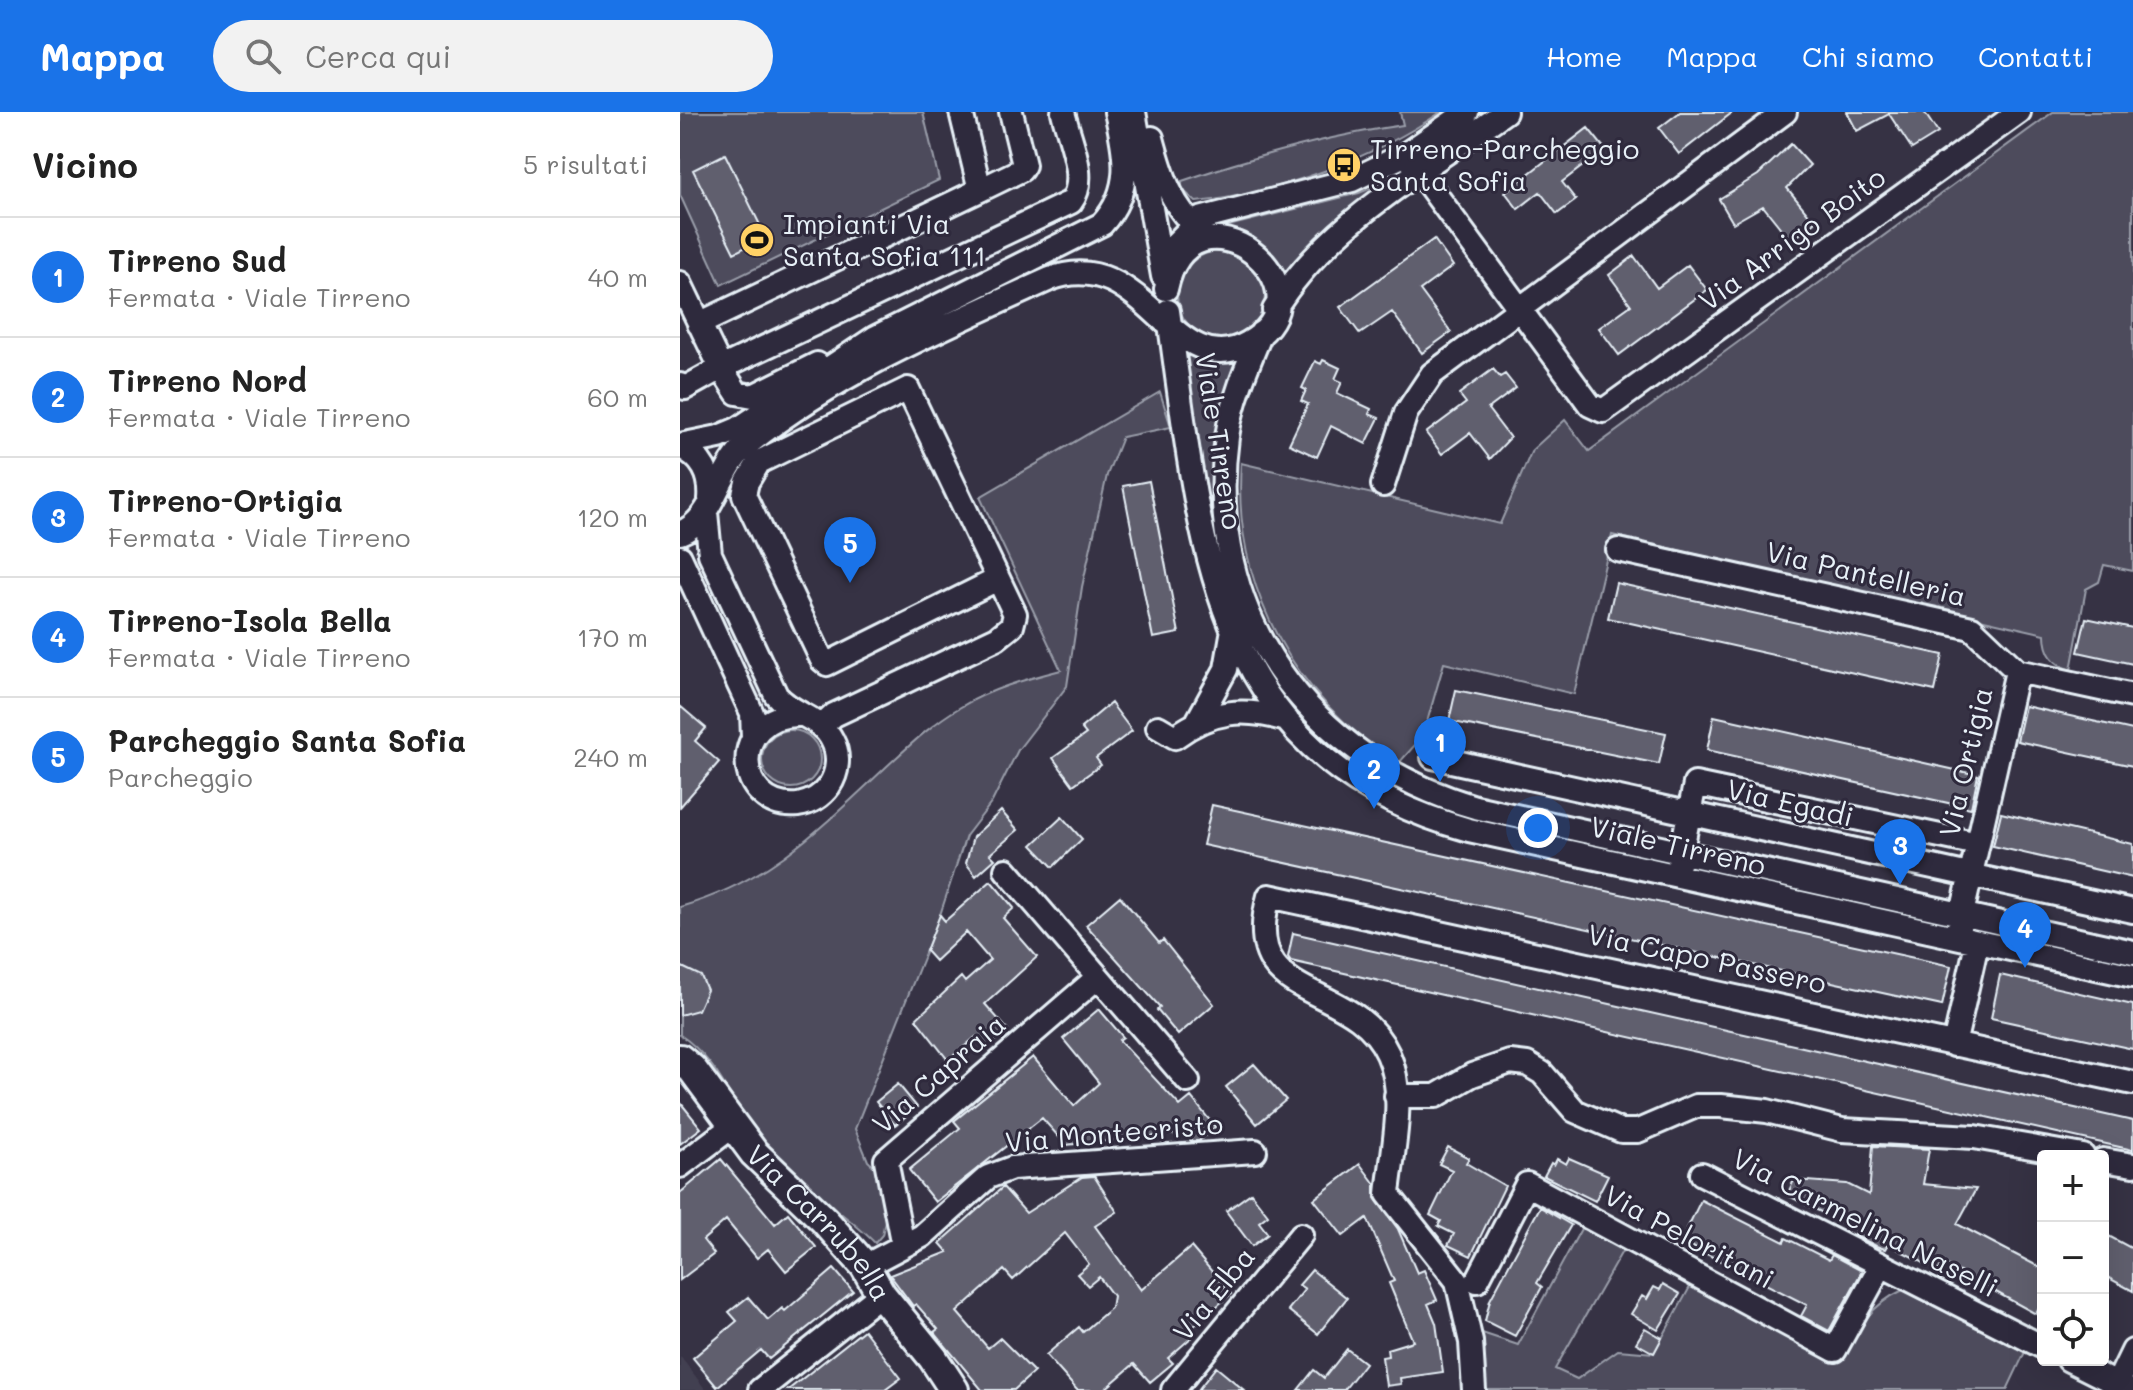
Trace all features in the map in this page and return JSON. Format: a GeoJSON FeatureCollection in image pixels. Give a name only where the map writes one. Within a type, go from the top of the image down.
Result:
{"type":"FeatureCollection","features":[{"type":"Feature","properties":{"kind":"main road","name":"Via Carrubella"},"geometry":{"type":"LineString","coordinates":[[680,1059],[692,1069],[754,1153],[824,1220],[865,1266],[881,1294],[954,1390]]}},
{"type":"Feature","properties":{"kind":"street"},"geometry":{"type":"LineString","coordinates":[[961,112],[980,190]]}},
{"type":"Feature","properties":{"kind":"street"},"geometry":{"type":"LineString","coordinates":[[699,324],[1021,170],[1024,165],[1011,112]]}},
{"type":"Feature","properties":{"kind":"street"},"geometry":{"type":"LineString","coordinates":[[680,385],[685,388],[1071,202],[1078,192],[1079,176],[1063,112]]}},
{"type":"Feature","properties":{"kind":"street"},"geometry":{"type":"LineString","coordinates":[[680,283],[731,388],[744,397],[753,396],[1102,224],[1116,209],[1125,181],[1125,150],[1116,112]]}},
{"type":"Feature","properties":{"kind":"street"},"geometry":{"type":"LineString","coordinates":[[1134,112],[1169,310]]}},
{"type":"Feature","properties":{"kind":"street"},"geometry":{"type":"LineString","coordinates":[[1144,112],[1166,187],[1191,224],[1217,240]]}},
{"type":"Feature","properties":{"kind":"street"},"geometry":{"type":"LineString","coordinates":[[1191,224],[1352,180],[1406,154],[1467,112]]}},
{"type":"Feature","properties":{"kind":"street"},"geometry":{"type":"LineString","coordinates":[[680,533],[698,522],[727,469],[747,444],[888,352],[1050,279],[1077,271],[1112,279],[1169,310],[1220,350],[1243,346],[1261,333],[1324,248],[1505,112]]}},
{"type":"Feature","properties":{"kind":"street"},"geometry":{"type":"LineString","coordinates":[[1383,485],[1402,422],[1416,394],[1449,358],[1785,112]]}},
{"type":"Feature","properties":{"kind":"street","name":"Via Arrigo Boito"},"geometry":{"type":"LineString","coordinates":[[1518,308],[1598,411],[1606,409],[2019,112]]}},
{"type":"Feature","properties":{"kind":"street"},"geometry":{"type":"LineString","coordinates":[[1406,154],[1518,308]]}},
{"type":"Feature","properties":{"kind":"street","name":"Viale Tirreno"},"geometry":{"type":"LineString","coordinates":[[1191,224],[1174,245],[1169,310],[1206,554],[1230,628],[1268,697],[1287,720],[1351,777],[1428,817],[1676,877],[2133,976]]}},
{"type":"Feature","properties":{"kind":"street"},"geometry":{"type":"LineString","coordinates":[[1169,310],[1183,254],[1199,244],[1217,240],[1239,243],[1264,261],[1276,290],[1274,312]]}},
{"type":"Feature","properties":{"kind":"street","name":"Viale Tirreno"},"geometry":{"type":"LineString","coordinates":[[1261,333],[1238,393],[1225,459],[1228,549],[1248,612],[1283,676],[1317,718],[1354,750],[1395,776],[1475,807],[2133,952]]}},
{"type":"Feature","properties":{"kind":"street"},"geometry":{"type":"LineString","coordinates":[[680,446],[738,429],[876,337]]}},
{"type":"Feature","properties":{"kind":"street"},"geometry":{"type":"LineString","coordinates":[[822,726],[834,715],[997,638],[1012,626],[1015,614],[908,389],[759,462],[747,482],[744,495],[822,660],[827,664],[998,579]]}},
{"type":"Feature","properties":{"kind":"street"},"geometry":{"type":"LineString","coordinates":[[680,446],[704,466],[711,488],[708,506],[710,554],[776,695],[786,707],[822,726],[837,751],[837,764],[826,790],[802,804],[775,802],[753,784],[747,759],[753,737],[752,713],[680,557]]}},
{"type":"Feature","properties":{"kind":"street","name":"Via Pantelleria"},"geometry":{"type":"LineString","coordinates":[[1618,550],[1972,628],[2017,671]]}},
{"type":"Feature","properties":{"kind":"street"},"geometry":{"type":"LineString","coordinates":[[1198,720],[1226,669],[1230,628],[1248,612]]}},
{"type":"Feature","properties":{"kind":"street"},"geometry":{"type":"LineString","coordinates":[[2017,671],[2133,696]]}},
{"type":"Feature","properties":{"kind":"street","name":"Via Ortigia"},"geometry":{"type":"LineString","coordinates":[[1954,1045],[1967,940],[1963,913],[2017,671]]}},
{"type":"Feature","properties":{"kind":"street"},"geometry":{"type":"LineString","coordinates":[[1158,727],[1175,737],[1198,720],[1240,710],[1287,720]]}},
{"type":"Feature","properties":{"kind":"street"},"geometry":{"type":"LineString","coordinates":[[753,737],[777,717],[799,715]]}},
{"type":"Feature","properties":{"kind":"street","name":"Via Egadi"},"geometry":{"type":"LineString","coordinates":[[1433,757],[1690,811],[2133,911]]}},
{"type":"Feature","properties":{"kind":"street"},"geometry":{"type":"LineString","coordinates":[[1676,877],[1695,784],[1978,844]]}},
{"type":"Feature","properties":{"kind":"street"},"geometry":{"type":"LineString","coordinates":[[1006,870],[1188,1081]]}},
{"type":"Feature","properties":{"kind":"street","name":"Via Capo Passero"},"geometry":{"type":"LineString","coordinates":[[1396,1096],[1390,1058],[1367,1022],[1299,986],[1285,976],[1267,953],[1261,923],[1269,896],[2133,1083]]}},
{"type":"Feature","properties":{"kind":"street","name":"Via Capraia"},"geometry":{"type":"LineString","coordinates":[[903,1246],[886,1160],[1098,977]]}},
{"type":"Feature","properties":{"kind":"street"},"geometry":{"type":"LineString","coordinates":[[1474,1390],[1471,1342],[1457,1281],[1388,1194],[1396,1096],[1436,1096],[1472,1075],[1510,1062],[1527,1064],[1542,1073],[1575,1111],[1621,1131],[1638,1131],[1696,1106],[1721,1106],[1767,1111],[1842,1130],[1974,1137],[2049,1150]]}},
{"type":"Feature","properties":{"kind":"street"},"geometry":{"type":"LineString","coordinates":[[680,1166],[733,1126]]}},
{"type":"Feature","properties":{"kind":"street","name":"Via Montecristo"},"geometry":{"type":"LineString","coordinates":[[865,1266],[922,1236],[988,1177],[1012,1168],[1255,1151]]}},
{"type":"Feature","properties":{"kind":"street"},"geometry":{"type":"LineString","coordinates":[[2109,1161],[2133,1165]]}},
{"type":"Feature","properties":{"kind":"street","name":"Via Carmelina Naselli"},"geometry":{"type":"LineString","coordinates":[[1702,1174],[2037,1344]]}},
{"type":"Feature","properties":{"kind":"street","name":"Via Peloritani"},"geometry":{"type":"LineString","coordinates":[[1477,1281],[1527,1184],[1835,1350],[1881,1266]]}},
{"type":"Feature","properties":{"kind":"street","name":"Via Elba"},"geometry":{"type":"LineString","coordinates":[[1173,1390],[1301,1235]]}},
{"type":"Feature","properties":{"kind":"street"},"geometry":{"type":"LineString","coordinates":[[760,1390],[881,1294]]}},
{"type":"Feature","properties":{"kind":"street"},"geometry":{"type":"LineString","coordinates":[[2081,1366],[2123,1387],[2133,1351]]}},
{"type":"Feature","properties":{"kind":"shaded area","name":"Impianti Via Santa Sofia 111"},"geometry":{"type":"Polygon","coordinates":[[[680,112],[923,112],[939,180],[721,285],[680,195],[680,112]]]}},
{"type":"Feature","properties":{"kind":"shaded area"},"geometry":{"type":"Polygon","coordinates":[[[1400,112],[1441,112],[1415,129],[1355,159],[1291,182],[1227,198],[1196,202],[1182,189],[1182,181],[1264,155],[1403,125],[1400,112]]]}},
{"type":"Feature","properties":{"kind":"shaded area"},"geometry":{"type":"Polygon","coordinates":[[[2053,112],[2133,112],[2133,571],[2104,565],[2099,582],[2086,589],[2071,670],[2051,657],[2045,634],[1612,535],[1574,694],[1444,663],[1423,736],[1399,763],[1362,737],[1329,707],[1300,673],[1277,636],[1259,596],[1247,553],[1241,509],[1241,463],[1500,524],[1532,450],[1565,420],[1589,451],[2053,112]]]}},
{"type":"Feature","properties":{"kind":"shaded area"},"geometry":{"type":"Polygon","coordinates":[[[1396,178],[1285,278],[1273,256],[1258,242],[1216,229],[1359,193],[1396,178]]]}},
{"type":"Feature","properties":{"kind":"shaded area"},"geometry":{"type":"Polygon","coordinates":[[[1212,251],[1230,251],[1246,258],[1258,270],[1265,286],[1265,304],[1258,320],[1246,332],[1230,339],[1212,339],[1196,332],[1184,320],[1177,304],[1177,286],[1184,270],[1196,258],[1212,251]]]}},
{"type":"Feature","properties":{"kind":"shaded area"},"geometry":{"type":"Polygon","coordinates":[[[1188,351],[1240,357],[1217,456],[1214,504],[1220,557],[1214,553],[1185,355],[1188,351]]]}},
{"type":"Feature","properties":{"kind":"shaded area"},"geometry":{"type":"Polygon","coordinates":[[[1160,392],[1171,427],[1122,437],[1107,475],[1082,587],[1067,686],[1018,750],[992,802],[966,836],[940,915],[855,1129],[868,1161],[881,1173],[889,1202],[882,1235],[875,1243],[774,1158],[752,1131],[716,1071],[680,1035],[680,907],[740,883],[791,852],[949,714],[996,690],[1061,670],[980,497],[1160,392]]]}},
{"type":"Feature","properties":{"kind":"shaded area"},"geometry":{"type":"Polygon","coordinates":[[[791,730],[812,738],[820,759],[812,780],[791,788],[770,780],[762,759],[770,738],[791,730]]]}},
{"type":"Feature","properties":{"kind":"shaded area"},"geometry":{"type":"Polygon","coordinates":[[[1583,1225],[1624,1248],[1555,1369],[1577,1379],[1618,1350],[1654,1353],[1691,1285],[1831,1362],[1840,1360],[1873,1311],[1903,1290],[2025,1352],[2007,1390],[1481,1390],[1476,1331],[1518,1345],[1583,1225]]]}},
{"type":"Feature","properties":{"kind":"shaded area"},"geometry":{"type":"Polygon","coordinates":[[[680,1356],[706,1390],[680,1390],[680,1356]]]}},
{"type":"Feature","properties":{"kind":"building"},"geometry":{"type":"Polygon","coordinates":[[[1680,112],[1733,112],[1679,154],[1659,128],[1680,112]]]}},
{"type":"Feature","properties":{"kind":"building"},"geometry":{"type":"Polygon","coordinates":[[[1847,112],[1924,112],[1938,133],[1912,149],[1889,114],[1857,131],[1847,112]]]}},
{"type":"Feature","properties":{"kind":"building"},"geometry":{"type":"Polygon","coordinates":[[[1588,128],[1605,149],[1562,182],[1576,200],[1557,214],[1540,192],[1518,209],[1505,192],[1588,128]]]}},
{"type":"Feature","properties":{"kind":"building"},"geometry":{"type":"Polygon","coordinates":[[[1791,144],[1810,165],[1787,188],[1815,222],[1791,241],[1763,206],[1733,223],[1719,199],[1758,175],[1791,144]]]}},
{"type":"Feature","properties":{"kind":"building"},"geometry":{"type":"Polygon","coordinates":[[[725,154],[766,237],[734,253],[693,170],[725,154]]]}},
{"type":"Feature","properties":{"kind":"building"},"geometry":{"type":"Polygon","coordinates":[[[1434,239],[1453,266],[1420,290],[1451,332],[1422,353],[1392,312],[1360,334],[1340,307],[1434,239]]]}},
{"type":"Feature","properties":{"kind":"building"},"geometry":{"type":"Polygon","coordinates":[[[1634,256],[1657,288],[1688,265],[1707,290],[1619,355],[1599,328],[1631,305],[1609,275],[1634,256]]]}},
{"type":"Feature","properties":{"kind":"building"},"geometry":{"type":"Polygon","coordinates":[[[1323,360],[1340,368],[1335,379],[1342,382],[1337,393],[1371,409],[1369,414],[1379,418],[1366,444],[1331,426],[1317,457],[1289,444],[1308,404],[1301,401],[1306,390],[1302,388],[1315,361],[1321,364],[1323,360]]]}},
{"type":"Feature","properties":{"kind":"building"},"geometry":{"type":"Polygon","coordinates":[[[1493,369],[1500,377],[1505,374],[1516,388],[1488,409],[1510,438],[1490,459],[1470,433],[1442,454],[1426,433],[1466,403],[1459,394],[1493,369]]]}},
{"type":"Feature","properties":{"kind":"building"},"geometry":{"type":"Polygon","coordinates":[[[1149,481],[1179,633],[1153,638],[1123,486],[1149,481]]]}},
{"type":"Feature","properties":{"kind":"building"},"geometry":{"type":"Polygon","coordinates":[[[1616,583],[1943,655],[1935,691],[1608,618],[1616,583]]]}},
{"type":"Feature","properties":{"kind":"building"},"geometry":{"type":"Polygon","coordinates":[[[2086,618],[2133,628],[2133,664],[2078,652],[2086,618]]]}},
{"type":"Feature","properties":{"kind":"building"},"geometry":{"type":"Polygon","coordinates":[[[1456,690],[1666,733],[1659,764],[1449,721],[1456,690]]]}},
{"type":"Feature","properties":{"kind":"building"},"geometry":{"type":"Polygon","coordinates":[[[1111,703],[1132,731],[1096,758],[1101,765],[1073,785],[1053,758],[1086,734],[1081,728],[1111,703]]]}},
{"type":"Feature","properties":{"kind":"building"},"geometry":{"type":"Polygon","coordinates":[[[680,706],[706,728],[695,741],[719,762],[680,807],[680,706]]]}},
{"type":"Feature","properties":{"kind":"building"},"geometry":{"type":"Polygon","coordinates":[[[2025,706],[2133,730],[2133,766],[2017,741],[2025,706]]]}},
{"type":"Feature","properties":{"kind":"building"},"geometry":{"type":"Polygon","coordinates":[[[1714,716],[1978,775],[1971,808],[1707,750],[1714,716]]]}},
{"type":"Feature","properties":{"kind":"building"},"geometry":{"type":"Polygon","coordinates":[[[1212,805],[1951,966],[1942,1006],[1203,845],[1212,805]]]}},
{"type":"Feature","properties":{"kind":"building"},"geometry":{"type":"Polygon","coordinates":[[[1001,811],[1018,830],[990,854],[995,859],[976,876],[966,863],[973,837],[1001,811]]]}},
{"type":"Feature","properties":{"kind":"building"},"geometry":{"type":"Polygon","coordinates":[[[2001,813],[2133,844],[2133,878],[1993,846],[2001,813]]]}},
{"type":"Feature","properties":{"kind":"building"},"geometry":{"type":"Polygon","coordinates":[[[1062,817],[1082,839],[1053,867],[1032,845],[1062,817]]]}},
{"type":"Feature","properties":{"kind":"building"},"geometry":{"type":"Polygon","coordinates":[[[991,881],[1014,908],[1003,918],[1037,957],[985,1004],[1008,1030],[986,1048],[976,1037],[948,1060],[916,1019],[961,977],[965,982],[990,960],[966,932],[935,961],[926,951],[940,915],[945,921],[991,881]]]}},
{"type":"Feature","properties":{"kind":"building"},"geometry":{"type":"Polygon","coordinates":[[[1120,896],[1159,943],[1163,940],[1214,1004],[1178,1035],[1157,1010],[1160,1007],[1086,925],[1120,896]]]}},
{"type":"Feature","properties":{"kind":"building"},"geometry":{"type":"Polygon","coordinates":[[[1293,933],[2133,1121],[2133,1150],[1291,961],[1288,957],[1293,933]]]}},
{"type":"Feature","properties":{"kind":"building"},"geometry":{"type":"Polygon","coordinates":[[[680,966],[701,976],[707,990],[698,1010],[680,1015],[680,966]]]}},
{"type":"Feature","properties":{"kind":"building"},"geometry":{"type":"Polygon","coordinates":[[[2000,975],[2133,1005],[2133,1049],[1991,1018],[2000,975]]]}},
{"type":"Feature","properties":{"kind":"building"},"geometry":{"type":"Polygon","coordinates":[[[1099,1009],[1123,1037],[1119,1040],[1180,1106],[1191,1097],[1215,1127],[1199,1141],[1191,1141],[1181,1130],[1176,1134],[1066,1145],[1042,1118],[935,1202],[909,1170],[960,1128],[954,1121],[1033,1057],[1074,1106],[1099,1083],[1063,1039],[1099,1009]]]}},
{"type":"Feature","properties":{"kind":"building"},"geometry":{"type":"Polygon","coordinates":[[[1254,1064],[1286,1100],[1257,1124],[1226,1087],[1254,1064]]]}},
{"type":"Feature","properties":{"kind":"building"},"geometry":{"type":"Polygon","coordinates":[[[898,1084],[917,1107],[895,1125],[876,1102],[898,1084]]]}},
{"type":"Feature","properties":{"kind":"building"},"geometry":{"type":"Polygon","coordinates":[[[680,1102],[701,1128],[680,1144],[680,1102]]]}},
{"type":"Feature","properties":{"kind":"building"},"geometry":{"type":"Polygon","coordinates":[[[1873,1146],[1929,1149],[1923,1184],[1976,1189],[1957,1224],[2037,1266],[2036,1314],[1943,1263],[1939,1271],[1888,1244],[1885,1249],[1876,1246],[1854,1235],[1857,1230],[1787,1195],[1794,1180],[1847,1184],[1869,1195],[1873,1146]]]}},
{"type":"Feature","properties":{"kind":"building"},"geometry":{"type":"Polygon","coordinates":[[[1448,1147],[1469,1158],[1466,1163],[1505,1186],[1471,1256],[1448,1245],[1454,1234],[1438,1226],[1441,1221],[1430,1215],[1452,1170],[1439,1164],[1448,1147]]]}},
{"type":"Feature","properties":{"kind":"building"},"geometry":{"type":"Polygon","coordinates":[[[1569,1158],[1608,1175],[1595,1201],[1544,1176],[1551,1163],[1554,1165],[1557,1159],[1566,1164],[1569,1158]]]}},
{"type":"Feature","properties":{"kind":"building"},"geometry":{"type":"Polygon","coordinates":[[[721,1159],[775,1224],[788,1213],[816,1247],[786,1271],[768,1249],[757,1258],[726,1220],[703,1240],[714,1254],[680,1280],[680,1193],[721,1159]]]}},
{"type":"Feature","properties":{"kind":"building"},"geometry":{"type":"Polygon","coordinates":[[[1360,1164],[1375,1184],[1375,1198],[1398,1229],[1417,1273],[1424,1270],[1437,1300],[1428,1304],[1436,1323],[1443,1372],[1400,1378],[1401,1384],[1386,1386],[1382,1357],[1388,1356],[1387,1349],[1413,1341],[1389,1283],[1394,1281],[1367,1218],[1343,1236],[1314,1199],[1360,1164]]]}},
{"type":"Feature","properties":{"kind":"building"},"geometry":{"type":"Polygon","coordinates":[[[1094,1176],[1117,1212],[1095,1226],[1141,1290],[1191,1247],[1231,1294],[1187,1332],[1192,1337],[1168,1358],[1173,1363],[1150,1382],[1134,1364],[1104,1390],[1077,1390],[1046,1355],[1079,1327],[1083,1332],[1111,1308],[1113,1296],[1099,1277],[1088,1286],[1077,1274],[1089,1264],[1065,1233],[1013,1280],[1004,1270],[957,1312],[988,1348],[1000,1338],[1034,1372],[1014,1390],[982,1390],[934,1332],[938,1329],[916,1304],[913,1306],[890,1275],[948,1252],[940,1243],[1003,1187],[1026,1213],[1082,1177],[1094,1176]]]}},
{"type":"Feature","properties":{"kind":"building"},"geometry":{"type":"Polygon","coordinates":[[[1251,1193],[1268,1215],[1259,1222],[1268,1234],[1252,1246],[1226,1211],[1251,1193]]]}},
{"type":"Feature","properties":{"kind":"building"},"geometry":{"type":"Polygon","coordinates":[[[1701,1200],[1784,1242],[1786,1238],[1829,1260],[1832,1255],[1862,1271],[1829,1331],[1801,1316],[1807,1305],[1681,1241],[1701,1200]]]}},
{"type":"Feature","properties":{"kind":"building"},"geometry":{"type":"Polygon","coordinates":[[[1540,1207],[1571,1225],[1537,1283],[1542,1287],[1515,1336],[1485,1321],[1490,1300],[1540,1207]]]}},
{"type":"Feature","properties":{"kind":"building"},"geometry":{"type":"Polygon","coordinates":[[[2109,1236],[2133,1249],[2133,1291],[2109,1278],[2109,1236]]]}},
{"type":"Feature","properties":{"kind":"building"},"geometry":{"type":"Polygon","coordinates":[[[834,1269],[853,1291],[769,1359],[761,1350],[717,1387],[693,1358],[737,1321],[729,1312],[748,1297],[768,1320],[782,1308],[785,1311],[834,1269]]]}},
{"type":"Feature","properties":{"kind":"building"},"geometry":{"type":"Polygon","coordinates":[[[1312,1270],[1347,1298],[1318,1334],[1288,1310],[1305,1289],[1299,1285],[1312,1270]]]}},
{"type":"Feature","properties":{"kind":"building"},"geometry":{"type":"Polygon","coordinates":[[[1663,1284],[1680,1294],[1658,1330],[1631,1314],[1642,1296],[1647,1299],[1654,1287],[1660,1290],[1663,1284]]]}},
{"type":"Feature","properties":{"kind":"building"},"geometry":{"type":"Polygon","coordinates":[[[1645,1328],[1662,1338],[1654,1353],[1636,1343],[1645,1328]]]}},
{"type":"Feature","properties":{"kind":"building"},"geometry":{"type":"Polygon","coordinates":[[[864,1330],[901,1378],[885,1390],[788,1390],[864,1330]]]}},
{"type":"Feature","properties":{"kind":"building"},"geometry":{"type":"Polygon","coordinates":[[[1347,1349],[1365,1363],[1344,1390],[1298,1390],[1314,1370],[1324,1378],[1347,1349]]]}},
{"type":"Feature","properties":{"kind":"building"},"geometry":{"type":"Polygon","coordinates":[[[1216,1367],[1244,1390],[1198,1390],[1216,1367]]]}},
{"type":"Feature","properties":{"kind":"place","name":"Tirreno-Parcheggio Santa Sofia"},"geometry":{"type":"Point","coordinates":[1344,165]}},
{"type":"Feature","properties":{"kind":"place","name":"Impianti Via Santa Sofia 111"},"geometry":{"type":"Point","coordinates":[757,240]}},
{"type":"Feature","properties":{"kind":"place","name":"Parcheggio Santa Sofia"},"geometry":{"type":"Point","coordinates":[850,583]}},
{"type":"Feature","properties":{"kind":"place","name":"Tirreno Sud"},"geometry":{"type":"Point","coordinates":[1440,782]}},
{"type":"Feature","properties":{"kind":"place","name":"Tirreno Nord"},"geometry":{"type":"Point","coordinates":[1374,809]}},
{"type":"Feature","properties":{"kind":"place","name":"Tirreno-Ortigia"},"geometry":{"type":"Point","coordinates":[1900,885]}},
{"type":"Feature","properties":{"kind":"place","name":"Tirreno-Isola Bella"},"geometry":{"type":"Point","coordinates":[2025,968]}}]}
